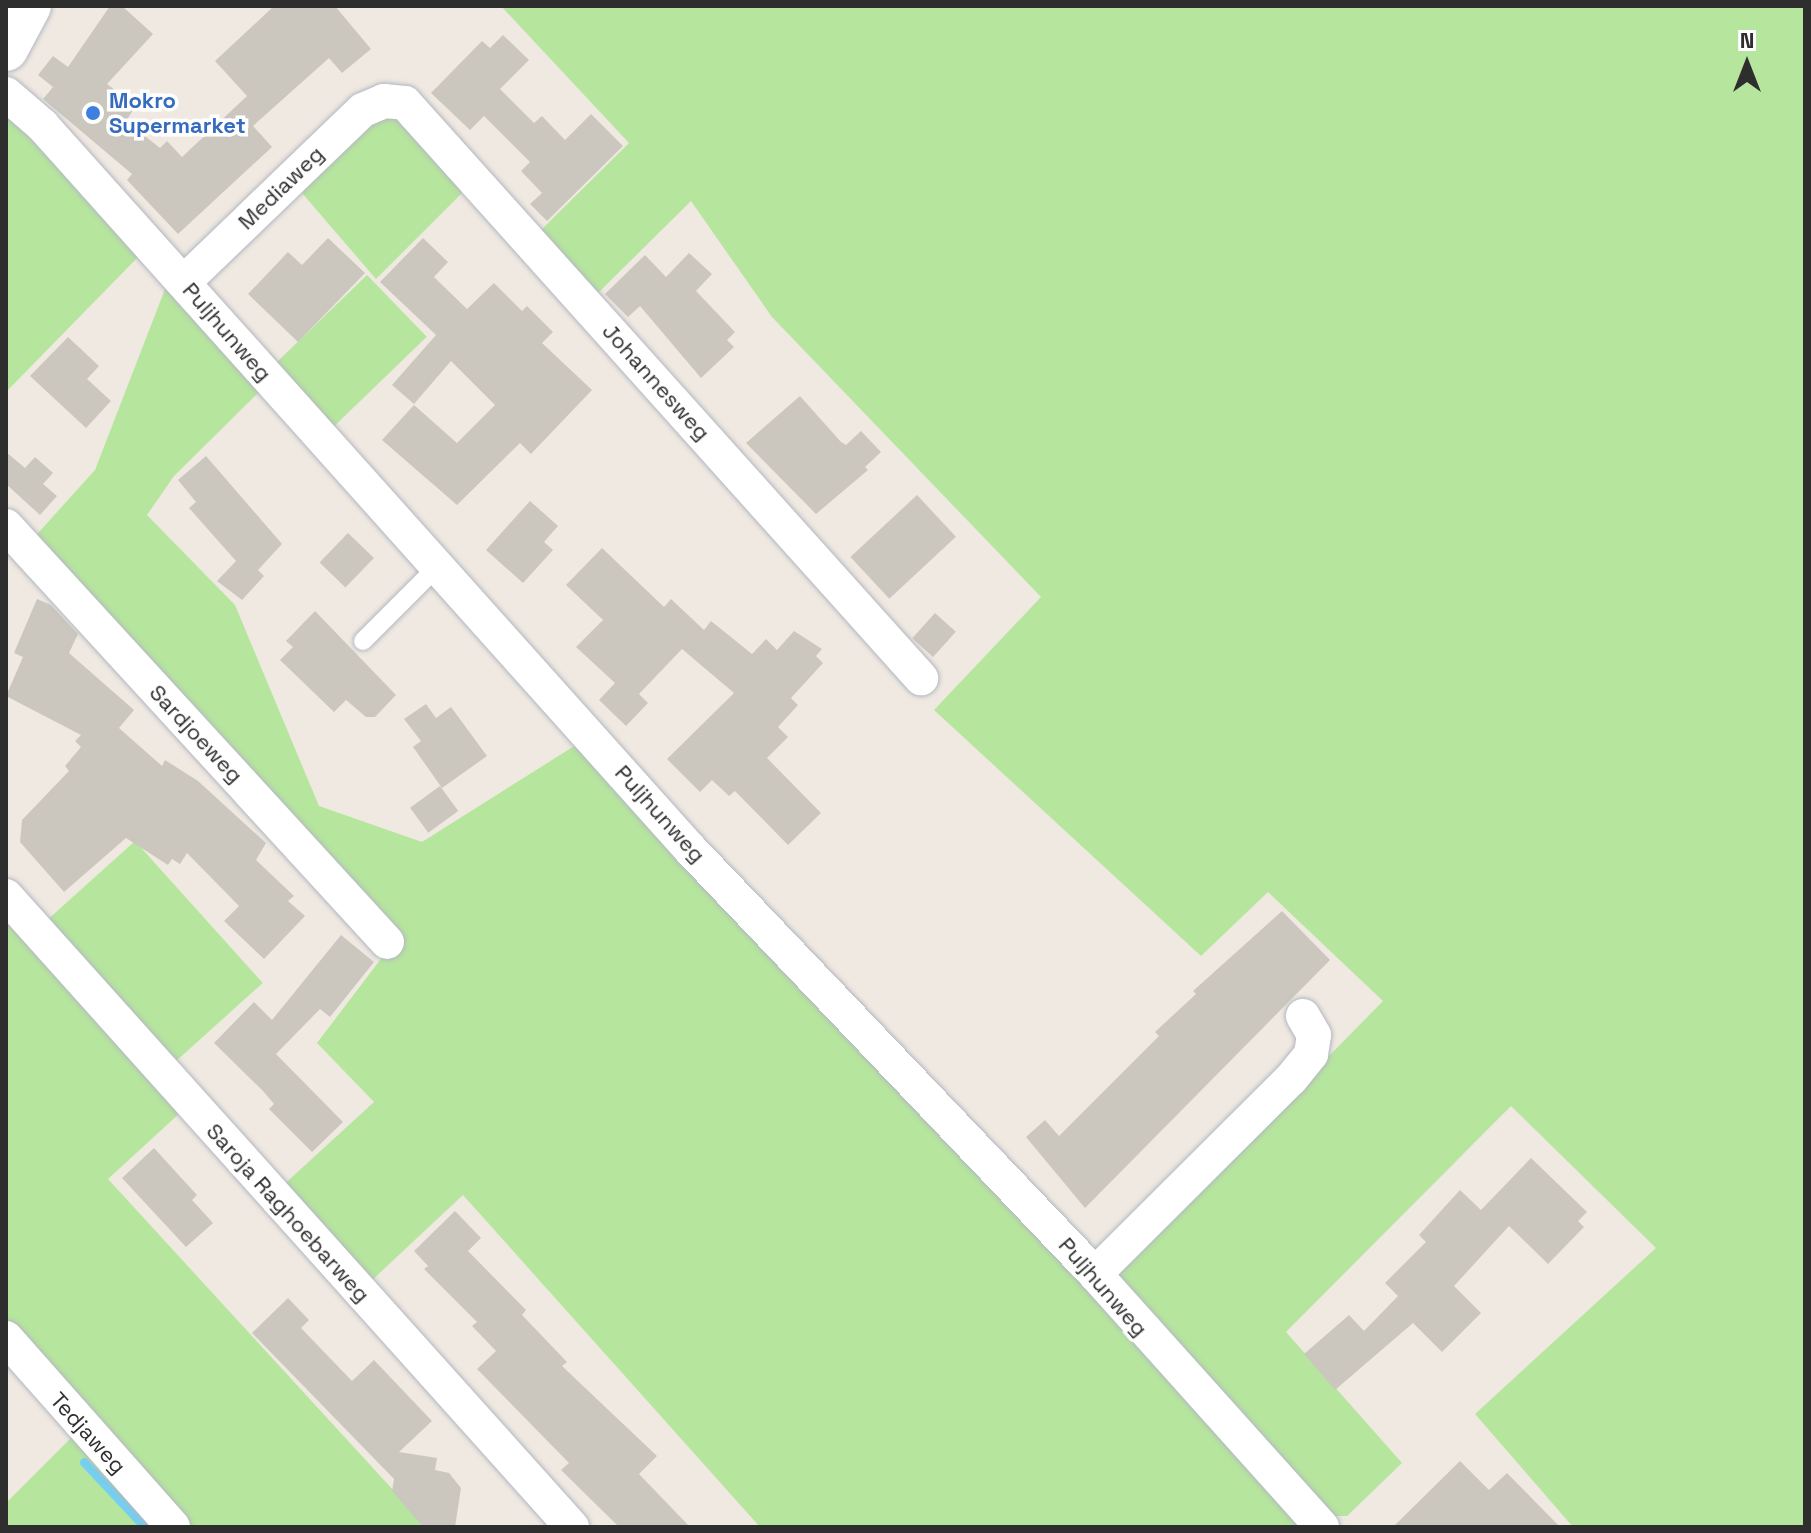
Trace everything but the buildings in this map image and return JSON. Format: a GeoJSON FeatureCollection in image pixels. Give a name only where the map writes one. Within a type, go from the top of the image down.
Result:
{"type":"FeatureCollection","features":[{"type":"Feature","properties":{"kind":"street"},"geometry":{"type":"LineString","coordinates":[[6,49],[29,6]]}},
{"type":"Feature","properties":{"kind":"street","name":"Puljhunweg"},"geometry":{"type":"LineString","coordinates":[[6,94],[42,125],[690,849],[1095,1274],[1322,1527]]}},
{"type":"Feature","properties":{"kind":"street","name":"Mediaweg"},"geometry":{"type":"LineString","coordinates":[[184,282],[363,110],[384,101]]}},
{"type":"Feature","properties":{"kind":"street","name":"Johannesweg"},"geometry":{"type":"LineString","coordinates":[[384,101],[405,103],[921,678]]}},
{"type":"Feature","properties":{"kind":"street","name":"Sardjoeweg"},"geometry":{"type":"LineString","coordinates":[[6,526],[387,942]]}},
{"type":"Feature","properties":{"kind":"street","name":"Saroja Raghoebarweg"},"geometry":{"type":"LineString","coordinates":[[6,896],[572,1527]]}},
{"type":"Feature","properties":{"kind":"street"},"geometry":{"type":"LineString","coordinates":[[1095,1274],[1291,1079],[1311,1054],[1314,1035],[1303,1016]]}},
{"type":"Feature","properties":{"kind":"street","name":"Tedjaweg"},"geometry":{"type":"LineString","coordinates":[[6,1338],[173,1527]]}},
{"type":"Feature","properties":{"kind":"lane"},"geometry":{"type":"LineString","coordinates":[[363,641],[438,566]]}},
{"type":"Feature","properties":{"kind":"green space"},"geometry":{"type":"Polygon","coordinates":[[[501,6],[1805,6],[1805,1527],[1573,1527],[1475,1414],[1656,1248],[1511,1106],[1286,1332],[1402,1463],[1347,1516],[1334,1516],[1113,1276],[1383,1001],[1268,892],[1201,956],[934,710],[1041,597],[772,317],[691,201],[598,293],[536,235],[629,143],[501,6]]]}},
{"type":"Feature","properties":{"kind":"green space"},"geometry":{"type":"Polygon","coordinates":[[[396,113],[472,183],[376,279],[296,186],[366,119],[396,113]]]}},
{"type":"Feature","properties":{"kind":"green space"},"geometry":{"type":"Polygon","coordinates":[[[6,114],[142,253],[6,392],[6,114]]]}},
{"type":"Feature","properties":{"kind":"green space"},"geometry":{"type":"Polygon","coordinates":[[[367,275],[427,337],[332,429],[272,367],[367,275]]]}},
{"type":"Feature","properties":{"kind":"green space"},"geometry":{"type":"Polygon","coordinates":[[[167,284],[264,387],[174,476],[147,515],[235,605],[319,806],[422,842],[579,743],[1117,1316],[1301,1527],[760,1527],[463,1195],[370,1282],[279,1189],[374,1102],[317,1043],[396,939],[30,542],[95,470],[167,284]]]}},
{"type":"Feature","properties":{"kind":"green space"},"geometry":{"type":"Polygon","coordinates":[[[135,841],[263,983],[174,1063],[46,921],[135,841]]]}},
{"type":"Feature","properties":{"kind":"green space"},"geometry":{"type":"Polygon","coordinates":[[[6,919],[182,1111],[108,1179],[427,1527],[6,1527],[6,1503],[89,1420],[6,1325],[6,919]]]}},
{"type":"Feature","properties":{"kind":"waterway"},"geometry":{"type":"LineString","coordinates":[[84,1462],[145,1527]]}},
{"type":"Feature","properties":{"kind":"place","name":"Mokro Supermarket"},"geometry":{"type":"Point","coordinates":[93,113]}}]}
